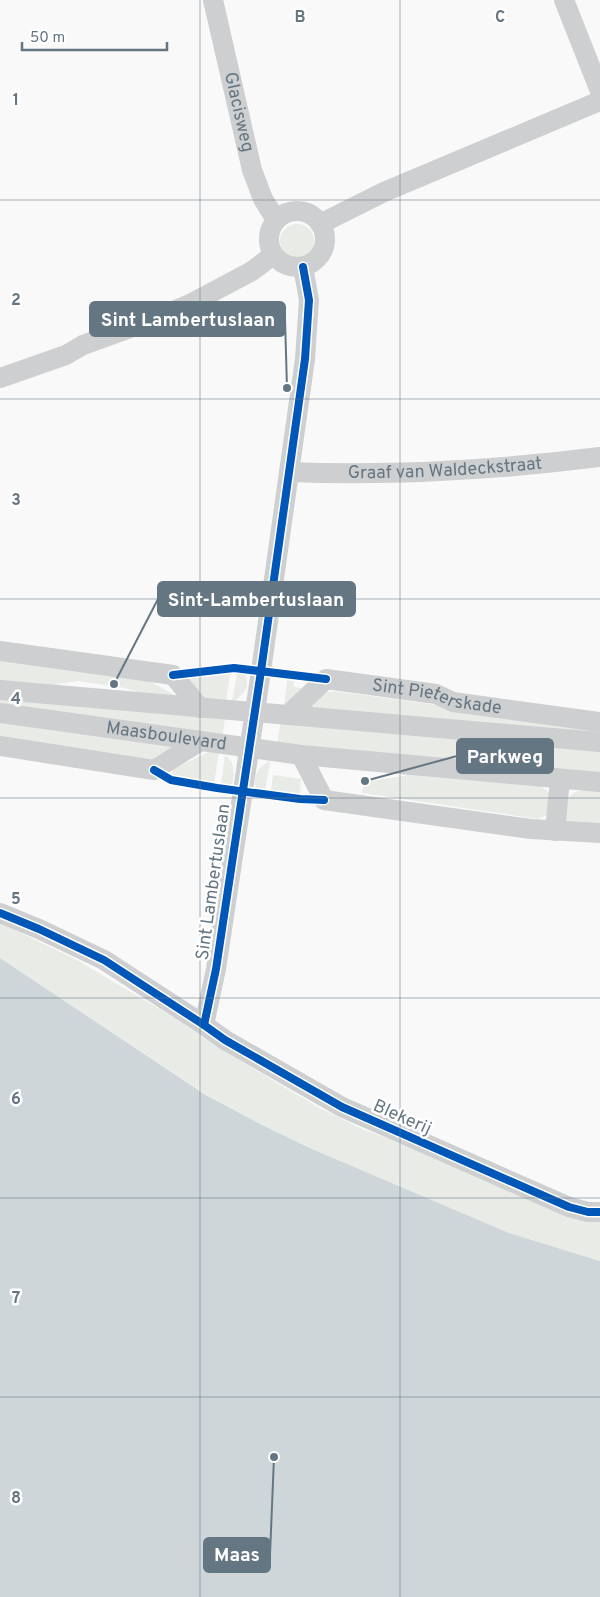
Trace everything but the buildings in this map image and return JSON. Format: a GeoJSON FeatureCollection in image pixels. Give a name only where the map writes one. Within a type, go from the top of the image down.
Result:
{"type":"FeatureCollection","features":[{"type":"Feature","properties":{"kind":"street","name":"Glacisweg"},"geometry":{"type":"LineString","coordinates":[[213,0],[252,170],[264,199],[276,220]]}},
{"type":"Feature","properties":{"kind":"street"},"geometry":{"type":"LineString","coordinates":[[564,0],[600,91]]}},
{"type":"Feature","properties":{"kind":"street"},"geometry":{"type":"LineString","coordinates":[[320,224],[384,192],[600,101]]}},
{"type":"Feature","properties":{"kind":"street"},"geometry":{"type":"LineString","coordinates":[[301,211],[313,216],[320,224],[325,235],[324,246],[312,263],[303,266],[287,265],[274,255],[270,249],[269,236],[276,220],[289,212],[301,211]]}},
{"type":"Feature","properties":{"kind":"street"},"geometry":{"type":"LineString","coordinates":[[0,378],[66,355],[83,345],[190,304],[252,271],[274,255]]}},
{"type":"Feature","properties":{"kind":"street","name":"Sint Lambertuslaan"},"geometry":{"type":"LineString","coordinates":[[204,1025],[216,969],[305,359],[309,300],[303,266]]}},
{"type":"Feature","properties":{"kind":"street","name":"Graaf van Waldeckstraat"},"geometry":{"type":"LineString","coordinates":[[289,472],[446,472],[600,458]]}},
{"type":"Feature","properties":{"kind":"street"},"geometry":{"type":"LineString","coordinates":[[0,651],[173,675],[200,708]]}},
{"type":"Feature","properties":{"kind":"street","name":"Sint Pieterskade"},"geometry":{"type":"LineString","coordinates":[[288,715],[326,680],[436,694],[453,702],[600,722]]}},
{"type":"Feature","properties":{"kind":"street","name":"Maasboulevard"},"geometry":{"type":"LineString","coordinates":[[0,690],[600,742]]}},
{"type":"Feature","properties":{"kind":"street","name":"Maasboulevard"},"geometry":{"type":"LineString","coordinates":[[0,713],[301,755],[600,782]]}},
{"type":"Feature","properties":{"kind":"street"},"geometry":{"type":"LineString","coordinates":[[0,746],[154,770],[199,742]]}},
{"type":"Feature","properties":{"kind":"street"},"geometry":{"type":"LineString","coordinates":[[301,755],[324,800],[531,829],[600,833]]}},
{"type":"Feature","properties":{"kind":"street"},"geometry":{"type":"LineString","coordinates":[[555,831],[560,779]]}},
{"type":"Feature","properties":{"kind":"street","name":"Blekerij"},"geometry":{"type":"LineString","coordinates":[[0,913],[48,933],[104,960],[224,1040],[342,1107],[569,1207],[588,1212],[600,1212]]}},
{"type":"Feature","properties":{"kind":"shaded area"},"geometry":{"type":"Polygon","coordinates":[[[297,224],[309,229],[314,241],[309,253],[297,258],[285,253],[280,241],[285,229],[297,224]]]}},
{"type":"Feature","properties":{"kind":"shaded area"},"geometry":{"type":"Polygon","coordinates":[[[0,656],[148,680],[178,697],[164,700],[125,688],[78,681],[38,687],[0,684],[0,656]]]}},
{"type":"Feature","properties":{"kind":"shaded area"},"geometry":{"type":"Polygon","coordinates":[[[230,673],[226,703],[204,698],[189,683],[188,675],[230,673]]]}},
{"type":"Feature","properties":{"kind":"shaded area"},"geometry":{"type":"Polygon","coordinates":[[[237,673],[244,674],[247,687],[240,697],[232,702],[237,673]]]}},
{"type":"Feature","properties":{"kind":"shaded area"},"geometry":{"type":"Polygon","coordinates":[[[287,680],[294,681],[294,687],[301,688],[302,690],[284,706],[287,680]]]}},
{"type":"Feature","properties":{"kind":"shaded area"},"geometry":{"type":"Polygon","coordinates":[[[333,691],[600,727],[600,736],[310,710],[309,707],[324,693],[333,691]]]}},
{"type":"Feature","properties":{"kind":"shaded area"},"geometry":{"type":"Polygon","coordinates":[[[0,697],[225,718],[222,740],[0,707],[0,697]]]}},
{"type":"Feature","properties":{"kind":"shaded area"},"geometry":{"type":"Polygon","coordinates":[[[0,720],[174,746],[149,761],[0,738],[0,720]]]}},
{"type":"Feature","properties":{"kind":"shaded area"},"geometry":{"type":"Polygon","coordinates":[[[281,721],[600,748],[600,775],[277,744],[281,721]]]}},
{"type":"Feature","properties":{"kind":"shaded area"},"geometry":{"type":"Polygon","coordinates":[[[211,751],[219,752],[214,784],[172,776],[173,769],[211,751]]]}},
{"type":"Feature","properties":{"kind":"shaded area"},"geometry":{"type":"Polygon","coordinates":[[[225,755],[233,765],[232,786],[221,785],[225,755]]]}},
{"type":"Feature","properties":{"kind":"shaded area"},"geometry":{"type":"Polygon","coordinates":[[[270,761],[265,791],[256,789],[257,772],[270,761]]]}},
{"type":"Feature","properties":{"kind":"shaded area"},"geometry":{"type":"Polygon","coordinates":[[[273,775],[301,779],[300,794],[271,791],[273,775]]]}},
{"type":"Feature","properties":{"kind":"shaded area"},"geometry":{"type":"Polygon","coordinates":[[[408,775],[540,786],[550,794],[547,815],[538,819],[362,793],[364,782],[408,775]]]}},
{"type":"Feature","properties":{"kind":"shaded area"},"geometry":{"type":"Polygon","coordinates":[[[582,790],[600,791],[600,825],[565,824],[566,807],[569,798],[572,794],[582,790]]]}},
{"type":"Feature","properties":{"kind":"shaded area"},"geometry":{"type":"Polygon","coordinates":[[[0,923],[75,959],[173,1017],[219,1048],[316,1106],[360,1128],[600,1221],[600,1261],[509,1233],[312,1149],[262,1125],[207,1095],[0,958],[0,923]]]}},
{"type":"Feature","properties":{"kind":"shaded area"},"geometry":{"type":"Polygon","coordinates":[[[0,958],[206,1095],[262,1125],[312,1149],[509,1233],[600,1261],[600,1597],[0,1597],[0,958]]]}},
{"type":"Feature","properties":{"kind":"cycle path"},"geometry":{"type":"LineString","coordinates":[[204,1025],[216,969],[261,671],[305,359],[309,300],[303,267]]}},
{"type":"Feature","properties":{"kind":"cycle path"},"geometry":{"type":"LineString","coordinates":[[173,675],[234,668],[326,679]]}},
{"type":"Feature","properties":{"kind":"cycle path"},"geometry":{"type":"LineString","coordinates":[[154,770],[171,780],[300,799],[324,800]]}},
{"type":"Feature","properties":{"kind":"cycle path"},"geometry":{"type":"LineString","coordinates":[[0,913],[104,960],[225,1040],[342,1107],[569,1207],[588,1212],[600,1212]]}},
{"type":"Feature","properties":{"kind":"place","name":"Sint Lambertuslaan"},"geometry":{"type":"Point","coordinates":[287,388]}},
{"type":"Feature","properties":{"kind":"place","name":"Sint-Lambertuslaan"},"geometry":{"type":"Point","coordinates":[114,684]}},
{"type":"Feature","properties":{"kind":"place","name":"Parkweg"},"geometry":{"type":"Point","coordinates":[365,781]}},
{"type":"Feature","properties":{"kind":"place","name":"Maas"},"geometry":{"type":"Point","coordinates":[274,1457]}}]}
